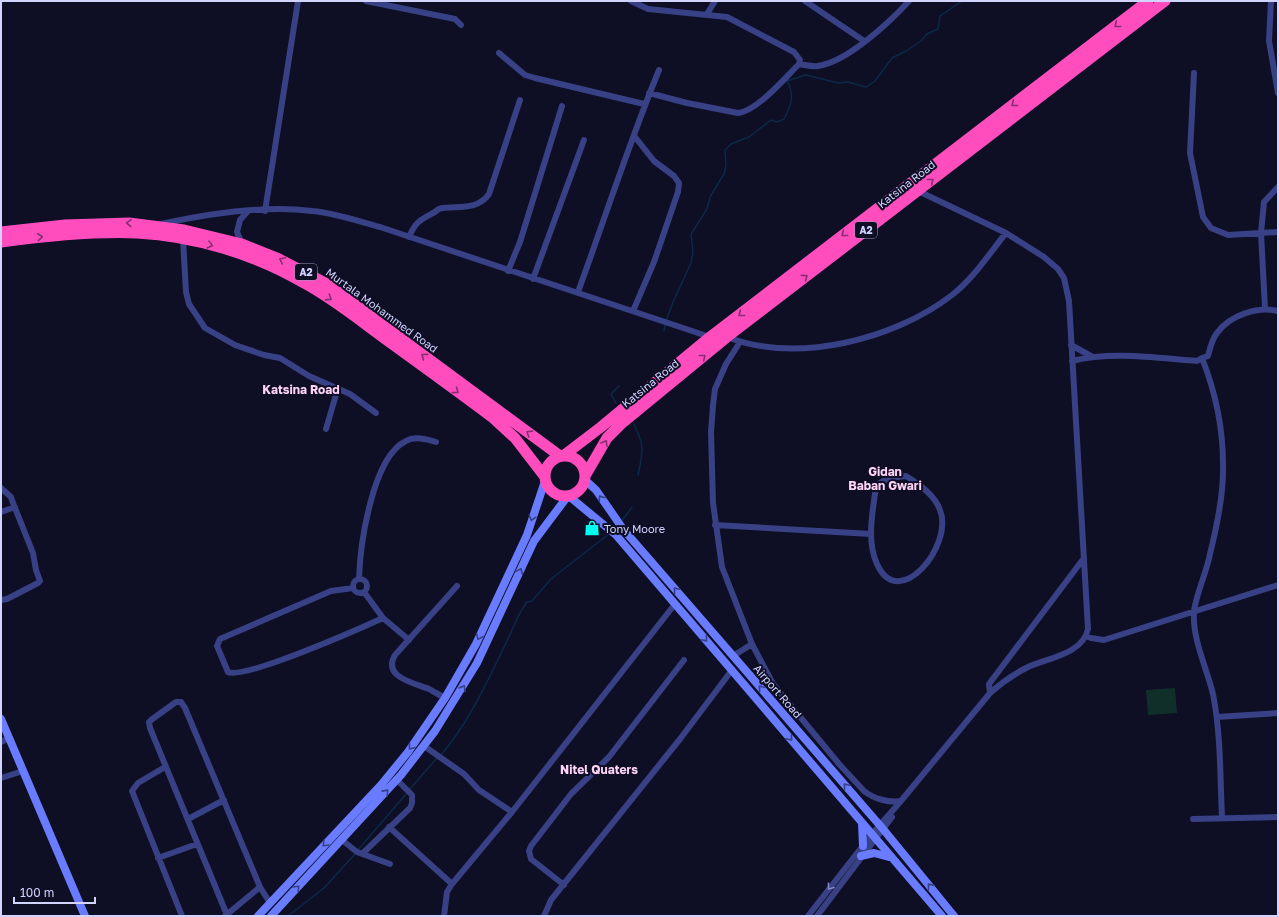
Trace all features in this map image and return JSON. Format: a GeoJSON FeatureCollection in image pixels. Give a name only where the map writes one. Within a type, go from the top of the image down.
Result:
{"type":"FeatureCollection","features":[{"type":"Feature","properties":{"kind":"highway","name":"Katsina Road"},"geometry":{"type":"LineString","coordinates":[[585,478],[614,431],[727,337],[1148,1]]}},
{"type":"Feature","properties":{"kind":"highway","name":"Katsina Road"},"geometry":{"type":"LineString","coordinates":[[562,456],[601,427],[710,337],[1164,1]]}},
{"type":"Feature","properties":{"kind":"highway","name":"Murtala Mohammed Road"},"geometry":{"type":"LineString","coordinates":[[1,232],[85,224],[129,223],[184,230],[242,244],[278,258],[327,284],[562,456]]}},
{"type":"Feature","properties":{"kind":"highway","name":"Murtala Mohammed Road"},"geometry":{"type":"LineString","coordinates":[[1,242],[74,234],[116,232],[138,233],[183,239],[219,248],[277,269],[304,282],[333,301],[492,417],[515,438],[545,479]]}},
{"type":"Feature","properties":{"kind":"highway","name":"A2"},"geometry":{"type":"LineString","coordinates":[[562,456],[578,461],[583,466],[585,478],[581,489],[568,497],[559,496],[552,493],[545,479],[546,469],[550,463],[562,456]]}},
{"type":"Feature","properties":{"kind":"main road","name":"Airport Road"},"geometry":{"type":"LineString","coordinates":[[585,478],[596,490],[623,529],[881,827],[954,916]]}},
{"type":"Feature","properties":{"kind":"main road"},"geometry":{"type":"LineString","coordinates":[[258,916],[381,785],[408,752],[445,698],[476,644],[526,535],[545,479]]}},
{"type":"Feature","properties":{"kind":"main road"},"geometry":{"type":"LineString","coordinates":[[271,916],[397,780],[424,746],[450,708],[477,663],[534,541],[568,497]]}},
{"type":"Feature","properties":{"kind":"main road","name":"Airport Road"},"geometry":{"type":"LineString","coordinates":[[568,497],[605,525],[616,536],[942,916]]}},
{"type":"Feature","properties":{"kind":"main road"},"geometry":{"type":"LineString","coordinates":[[1,719],[85,916]]}},
{"type":"Feature","properties":{"kind":"main road"},"geometry":{"type":"LineString","coordinates":[[862,822],[864,831],[863,846]]}},
{"type":"Feature","properties":{"kind":"main road"},"geometry":{"type":"LineString","coordinates":[[861,856],[880,853],[893,858]]}},
{"type":"Feature","properties":{"kind":"street"},"geometry":{"type":"LineString","coordinates":[[265,211],[298,1]]}},
{"type":"Feature","properties":{"kind":"street"},"geometry":{"type":"LineString","coordinates":[[366,1],[455,19],[461,24]]}},
{"type":"Feature","properties":{"kind":"street"},"geometry":{"type":"LineString","coordinates":[[630,1],[648,9],[727,17],[794,52],[799,57],[800,64]]}},
{"type":"Feature","properties":{"kind":"street"},"geometry":{"type":"LineString","coordinates":[[707,14],[715,1]]}},
{"type":"Feature","properties":{"kind":"street"},"geometry":{"type":"LineString","coordinates":[[805,1],[864,41]]}},
{"type":"Feature","properties":{"kind":"street"},"geometry":{"type":"LineString","coordinates":[[649,93],[687,103],[743,113],[764,98],[800,64],[819,66],[836,60],[894,18],[909,1]]}},
{"type":"Feature","properties":{"kind":"street"},"geometry":{"type":"LineString","coordinates":[[1271,1],[1269,41],[1278,93]]}},
{"type":"Feature","properties":{"kind":"street"},"geometry":{"type":"LineString","coordinates":[[499,53],[521,71],[535,78],[644,104]]}},
{"type":"Feature","properties":{"kind":"street"},"geometry":{"type":"LineString","coordinates":[[578,292],[635,137],[644,104],[659,70]]}},
{"type":"Feature","properties":{"kind":"street"},"geometry":{"type":"LineString","coordinates":[[1194,73],[1190,153],[1203,217],[1211,228],[1228,235],[1278,232]]}},
{"type":"Feature","properties":{"kind":"street"},"geometry":{"type":"LineString","coordinates":[[409,238],[414,224],[423,217],[442,208],[457,208],[479,204],[485,200],[489,194],[520,100]]}},
{"type":"Feature","properties":{"kind":"street"},"geometry":{"type":"LineString","coordinates":[[508,271],[520,242],[562,106]]}},
{"type":"Feature","properties":{"kind":"street"},"geometry":{"type":"LineString","coordinates":[[633,311],[654,262],[678,192],[679,183],[674,176],[654,160],[635,137]]}},
{"type":"Feature","properties":{"kind":"street"},"geometry":{"type":"LineString","coordinates":[[533,279],[584,140]]}},
{"type":"Feature","properties":{"kind":"street"},"geometry":{"type":"LineString","coordinates":[[817,916],[900,802],[990,693],[1008,679],[1027,668],[1074,649],[1086,636],[1088,625],[1072,346],[1068,296],[1064,278],[1058,269],[1044,257],[1006,233],[914,187]]}},
{"type":"Feature","properties":{"kind":"street"},"geometry":{"type":"LineString","coordinates":[[1265,308],[1260,233],[1264,202],[1278,187]]}},
{"type":"Feature","properties":{"kind":"street"},"geometry":{"type":"LineString","coordinates":[[242,244],[237,232],[240,220],[248,211]]}},
{"type":"Feature","properties":{"kind":"street"},"geometry":{"type":"LineString","coordinates":[[154,226],[184,219],[248,211],[311,211],[328,213],[380,227],[508,271],[578,292],[710,337]]}},
{"type":"Feature","properties":{"kind":"street"},"geometry":{"type":"LineString","coordinates":[[727,337],[740,342],[799,349],[837,344],[899,326],[925,313],[953,295],[1006,233]]}},
{"type":"Feature","properties":{"kind":"street"},"geometry":{"type":"LineString","coordinates":[[183,239],[186,292],[189,304],[206,328],[234,344],[264,355],[280,358],[309,376],[350,394],[376,413]]}},
{"type":"Feature","properties":{"kind":"street"},"geometry":{"type":"LineString","coordinates":[[1072,361],[1091,356],[1122,356],[1197,361],[1208,356],[1214,338],[1222,327],[1240,316],[1265,308],[1278,311]]}},
{"type":"Feature","properties":{"kind":"street"},"geometry":{"type":"LineString","coordinates":[[740,342],[726,364],[716,389],[711,432],[715,525],[722,567],[752,644],[764,669],[777,690],[864,791],[873,797],[900,802]]}},
{"type":"Feature","properties":{"kind":"street"},"geometry":{"type":"LineString","coordinates":[[1072,346],[1091,356]]}},
{"type":"Feature","properties":{"kind":"street"},"geometry":{"type":"LineString","coordinates":[[1202,358],[1210,380],[1217,411],[1223,465],[1211,553],[1194,611],[1195,625],[1217,717],[1222,817]]}},
{"type":"Feature","properties":{"kind":"street"},"geometry":{"type":"LineString","coordinates":[[326,429],[338,388]]}},
{"type":"Feature","properties":{"kind":"street"},"geometry":{"type":"LineString","coordinates":[[359,579],[359,558],[363,533],[371,497],[383,468],[394,450],[407,440],[420,438],[436,442]]}},
{"type":"Feature","properties":{"kind":"street"},"geometry":{"type":"LineString","coordinates":[[906,476],[917,483],[934,499],[940,508],[943,518],[942,532],[938,547],[927,563],[909,579],[899,582],[889,578],[877,565],[872,548],[871,534],[876,486],[880,482],[892,477],[906,476]]}},
{"type":"Feature","properties":{"kind":"street"},"geometry":{"type":"LineString","coordinates":[[1,488],[11,497],[33,553],[36,570],[40,581],[7,599],[1,600]]}},
{"type":"Feature","properties":{"kind":"street"},"geometry":{"type":"LineString","coordinates":[[1,512],[15,507]]}},
{"type":"Feature","properties":{"kind":"street"},"geometry":{"type":"LineString","coordinates":[[715,525],[871,534]]}},
{"type":"Feature","properties":{"kind":"street"},"geometry":{"type":"LineString","coordinates":[[990,693],[989,684],[1084,558]]}},
{"type":"Feature","properties":{"kind":"street"},"geometry":{"type":"LineString","coordinates":[[353,588],[354,583],[359,579]]}},
{"type":"Feature","properties":{"kind":"street"},"geometry":{"type":"LineString","coordinates":[[353,588],[357,593],[364,592],[368,587],[367,583],[359,579]]}},
{"type":"Feature","properties":{"kind":"street"},"geometry":{"type":"LineString","coordinates":[[1086,636],[1104,640],[1278,585]]}},
{"type":"Feature","properties":{"kind":"street"},"geometry":{"type":"LineString","coordinates":[[445,698],[404,680],[393,672],[392,661],[408,640],[457,586]]}},
{"type":"Feature","properties":{"kind":"street"},"geometry":{"type":"LineString","coordinates":[[353,588],[331,591],[220,638],[216,646],[228,672],[233,674],[254,669],[353,632],[383,618]]}},
{"type":"Feature","properties":{"kind":"street"},"geometry":{"type":"LineString","coordinates":[[364,592],[383,618],[408,640]]}},
{"type":"Feature","properties":{"kind":"street"},"geometry":{"type":"LineString","coordinates":[[444,916],[447,892],[452,884],[512,812],[675,604]]}},
{"type":"Feature","properties":{"kind":"street"},"geometry":{"type":"LineString","coordinates":[[733,656],[752,644]]}},
{"type":"Feature","properties":{"kind":"street"},"geometry":{"type":"LineString","coordinates":[[564,885],[531,859],[529,851],[531,846],[571,794],[609,757],[684,660]]}},
{"type":"Feature","properties":{"kind":"street"},"geometry":{"type":"LineString","coordinates":[[544,916],[552,900],[671,752],[732,670]]}},
{"type":"Feature","properties":{"kind":"street"},"geometry":{"type":"LineString","coordinates":[[260,887],[226,915],[150,728],[149,722],[179,702],[185,708],[196,731],[260,887],[270,903]]}},
{"type":"Feature","properties":{"kind":"street"},"geometry":{"type":"LineString","coordinates":[[1217,717],[1278,713]]}},
{"type":"Feature","properties":{"kind":"street"},"geometry":{"type":"LineString","coordinates":[[1,742],[9,738]]}},
{"type":"Feature","properties":{"kind":"street"},"geometry":{"type":"LineString","coordinates":[[424,746],[464,774],[479,790],[512,812]]}},
{"type":"Feature","properties":{"kind":"street"},"geometry":{"type":"LineString","coordinates":[[165,767],[138,783],[132,791],[182,916]]}},
{"type":"Feature","properties":{"kind":"street"},"geometry":{"type":"LineString","coordinates":[[1,778],[22,771]]}},
{"type":"Feature","properties":{"kind":"street"},"geometry":{"type":"LineString","coordinates":[[358,852],[410,808],[413,800],[408,790],[397,780]]}},
{"type":"Feature","properties":{"kind":"street"},"geometry":{"type":"LineString","coordinates":[[188,819],[224,800]]}},
{"type":"Feature","properties":{"kind":"street"},"geometry":{"type":"LineString","coordinates":[[1193,819],[1222,817],[1278,817]]}},
{"type":"Feature","properties":{"kind":"street"},"geometry":{"type":"LineString","coordinates":[[389,827],[452,884]]}},
{"type":"Feature","properties":{"kind":"street"},"geometry":{"type":"LineString","coordinates":[[808,916],[863,846],[874,836]]}},
{"type":"Feature","properties":{"kind":"street"},"geometry":{"type":"LineString","coordinates":[[342,840],[358,852],[390,864]]}},
{"type":"Feature","properties":{"kind":"street"},"geometry":{"type":"LineString","coordinates":[[158,858],[197,844]]}},
{"type":"Feature","properties":{"kind":"green space"},"geometry":{"type":"Polygon","coordinates":[[[1175,688],[1177,713],[1148,715],[1146,690],[1175,688]]]}},
{"type":"Feature","properties":{"kind":"waterway"},"geometry":{"type":"LineString","coordinates":[[666,321],[691,263],[693,252],[691,234],[707,209],[710,197],[724,174],[726,165],[725,150],[731,144],[749,137],[771,120],[777,122],[784,119],[789,110],[791,100],[791,91],[787,81],[806,75],[838,83],[848,82],[866,87],[875,81],[892,58],[921,41],[927,34],[938,29],[940,16],[962,1]]}},
{"type":"Feature","properties":{"kind":"waterway"},"geometry":{"type":"LineString","coordinates":[[664,331],[665,325]]}},
{"type":"Feature","properties":{"kind":"waterway"},"geometry":{"type":"LineString","coordinates":[[616,403],[611,394],[619,386]]}},
{"type":"Feature","properties":{"kind":"waterway"},"geometry":{"type":"LineString","coordinates":[[634,424],[640,438],[642,449],[638,475]]}},
{"type":"Feature","properties":{"kind":"waterway"},"geometry":{"type":"LineString","coordinates":[[621,522],[632,507]]}},
{"type":"Feature","properties":{"kind":"waterway"},"geometry":{"type":"LineString","coordinates":[[440,756],[460,730],[477,702],[518,617],[527,602],[532,601],[551,579],[610,533]]}},
{"type":"Feature","properties":{"kind":"waterway"},"geometry":{"type":"LineString","coordinates":[[409,790],[437,758]]}},
{"type":"Feature","properties":{"kind":"waterway"},"geometry":{"type":"LineString","coordinates":[[357,851],[407,793]]}},
{"type":"Feature","properties":{"kind":"waterway"},"geometry":{"type":"LineString","coordinates":[[288,916],[324,888],[355,854]]}},
{"type":"Feature","properties":{"kind":"place","name":"Tony Moore"},"geometry":{"type":"Point","coordinates":[592,528]}},
{"type":"Feature","properties":{"kind":"district","name":"Katsina Road"},"geometry":{"type":"Point","coordinates":[301,389]}},
{"type":"Feature","properties":{"kind":"district","name":"Gidan Baban Gwari"},"geometry":{"type":"Point","coordinates":[885,478]}},
{"type":"Feature","properties":{"kind":"district","name":"Nitel Quaters"},"geometry":{"type":"Point","coordinates":[599,769]}}]}
